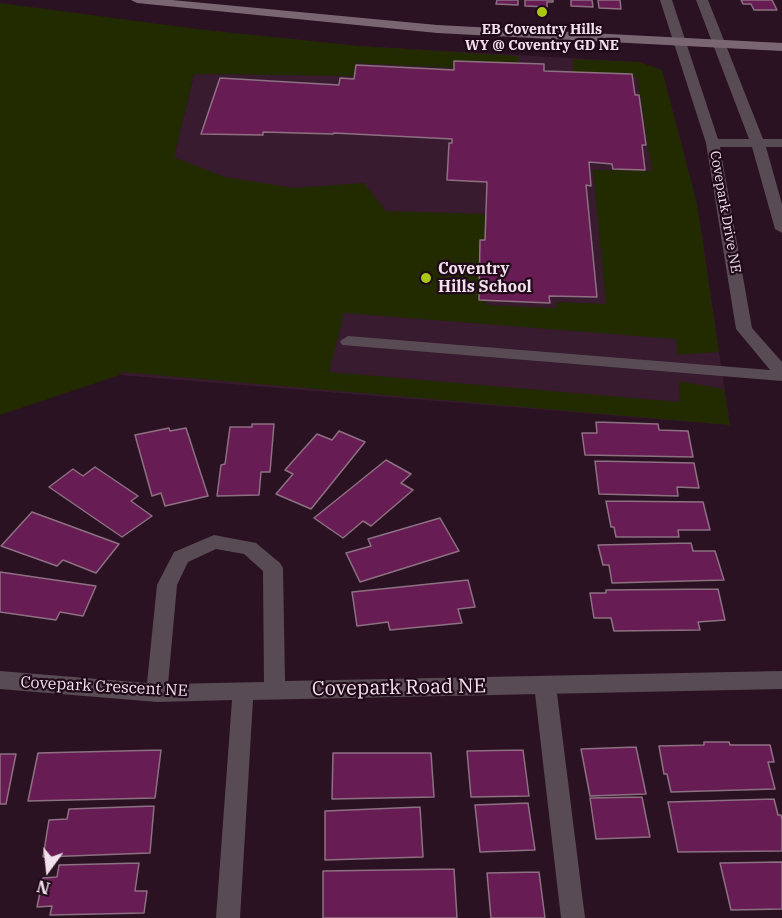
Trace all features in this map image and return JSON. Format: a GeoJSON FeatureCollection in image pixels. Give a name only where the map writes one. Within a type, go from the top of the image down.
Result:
{"type":"FeatureCollection","features":[{"type":"Feature","properties":{"kind":"street"},"geometry":{"type":"LineString","coordinates":[[137,0],[437,29],[782,47]]}},
{"type":"Feature","properties":{"kind":"street","name":"Covepark Drive NE"},"geometry":{"type":"LineString","coordinates":[[666,0],[713,143],[744,329],[782,374]]}},
{"type":"Feature","properties":{"kind":"street"},"geometry":{"type":"LineString","coordinates":[[702,0],[758,144],[782,229]]}},
{"type":"Feature","properties":{"kind":"street"},"geometry":{"type":"LineString","coordinates":[[717,42],[782,34]]}},
{"type":"Feature","properties":{"kind":"street"},"geometry":{"type":"LineString","coordinates":[[713,143],[782,143]]}},
{"type":"Feature","properties":{"kind":"street"},"geometry":{"type":"LineString","coordinates":[[348,341],[782,374]]}},
{"type":"Feature","properties":{"kind":"street"},"geometry":{"type":"LineString","coordinates":[[157,693],[167,585],[181,557],[214,542],[249,548],[273,567],[275,690]]}},
{"type":"Feature","properties":{"kind":"street","name":"Covepark Crescent NE"},"geometry":{"type":"LineString","coordinates":[[0,680],[157,693],[243,691]]}},
{"type":"Feature","properties":{"kind":"street","name":"Covepark Road NE"},"geometry":{"type":"LineString","coordinates":[[243,691],[782,680]]}},
{"type":"Feature","properties":{"kind":"street"},"geometry":{"type":"LineString","coordinates":[[545,686],[573,918]]}},
{"type":"Feature","properties":{"kind":"street"},"geometry":{"type":"LineString","coordinates":[[228,918],[243,691]]}},
{"type":"Feature","properties":{"kind":"shaded area","name":"Coventry Hills School"},"geometry":{"type":"Polygon","coordinates":[[[205,30],[359,46],[639,62],[662,70],[697,204],[730,425],[120,375],[205,30]]]}},
{"type":"Feature","properties":{"kind":"green space"},"geometry":{"type":"Polygon","coordinates":[[[0,3],[205,30],[359,46],[518,56],[519,65],[454,68],[356,63],[353,76],[194,74],[174,157],[225,177],[294,188],[364,183],[386,211],[487,214],[486,305],[556,308],[557,302],[606,304],[593,170],[652,171],[637,77],[573,75],[573,59],[639,62],[662,70],[697,204],[719,352],[678,355],[676,339],[344,313],[329,372],[680,402],[679,381],[724,389],[730,425],[121,372],[120,375],[0,415],[0,3]]]}},
{"type":"Feature","properties":{"kind":"building"},"geometry":{"type":"Polygon","coordinates":[[[497,0],[518,0],[518,5],[496,4],[497,0]]]}},
{"type":"Feature","properties":{"kind":"building"},"geometry":{"type":"Polygon","coordinates":[[[525,0],[553,0],[553,2],[547,2],[547,7],[525,6],[525,0]]]}},
{"type":"Feature","properties":{"kind":"building"},"geometry":{"type":"Polygon","coordinates":[[[571,0],[592,0],[593,7],[571,6],[571,0]]]}},
{"type":"Feature","properties":{"kind":"building"},"geometry":{"type":"Polygon","coordinates":[[[598,0],[620,0],[621,9],[599,8],[598,0]]]}},
{"type":"Feature","properties":{"kind":"building"},"geometry":{"type":"Polygon","coordinates":[[[741,0],[772,0],[777,10],[754,10],[751,4],[743,4],[741,0]]]}},
{"type":"Feature","properties":{"kind":"building"},"geometry":{"type":"Polygon","coordinates":[[[454,61],[544,64],[544,71],[632,74],[635,95],[639,95],[646,145],[642,145],[645,170],[613,169],[612,164],[589,162],[591,186],[586,185],[597,297],[549,296],[550,303],[479,300],[480,240],[485,240],[487,182],[447,180],[449,143],[452,143],[452,139],[334,133],[201,134],[220,78],[339,85],[340,78],[354,79],[356,65],[454,70],[454,61]]]}},
{"type":"Feature","properties":{"kind":"building"},"geometry":{"type":"Polygon","coordinates":[[[596,422],[658,424],[659,430],[688,431],[693,457],[585,455],[582,433],[597,433],[596,422]]]}},
{"type":"Feature","properties":{"kind":"building"},"geometry":{"type":"Polygon","coordinates":[[[252,424],[274,424],[270,472],[261,472],[259,495],[217,496],[221,465],[225,464],[230,427],[252,427],[252,424]]]}},
{"type":"Feature","properties":{"kind":"building"},"geometry":{"type":"Polygon","coordinates":[[[169,428],[170,431],[186,428],[208,496],[165,506],[161,493],[152,496],[135,435],[169,428]]]}},
{"type":"Feature","properties":{"kind":"building"},"geometry":{"type":"Polygon","coordinates":[[[339,431],[365,442],[311,509],[276,494],[293,474],[285,470],[317,434],[332,440],[339,431]]]}},
{"type":"Feature","properties":{"kind":"building"},"geometry":{"type":"Polygon","coordinates":[[[386,460],[411,474],[401,483],[413,490],[371,526],[363,521],[343,538],[314,518],[386,460]]]}},
{"type":"Feature","properties":{"kind":"building"},"geometry":{"type":"Polygon","coordinates":[[[595,461],[694,463],[699,488],[677,487],[678,496],[599,494],[595,461]]]}},
{"type":"Feature","properties":{"kind":"building"},"geometry":{"type":"Polygon","coordinates":[[[95,467],[138,496],[131,501],[152,516],[122,537],[49,487],[73,469],[83,476],[95,467]]]}},
{"type":"Feature","properties":{"kind":"building"},"geometry":{"type":"Polygon","coordinates":[[[606,501],[703,502],[710,530],[678,530],[679,537],[616,537],[614,527],[611,527],[606,501]]]}},
{"type":"Feature","properties":{"kind":"building"},"geometry":{"type":"Polygon","coordinates":[[[32,512],[119,544],[96,573],[63,560],[57,566],[1,546],[32,512]]]}},
{"type":"Feature","properties":{"kind":"building"},"geometry":{"type":"Polygon","coordinates":[[[440,518],[459,551],[360,582],[346,553],[371,546],[368,539],[440,518]]]}},
{"type":"Feature","properties":{"kind":"building"},"geometry":{"type":"Polygon","coordinates":[[[691,543],[693,551],[715,551],[724,580],[612,583],[609,565],[603,565],[598,545],[691,543]]]}},
{"type":"Feature","properties":{"kind":"building"},"geometry":{"type":"Polygon","coordinates":[[[0,572],[96,586],[83,616],[60,612],[56,620],[0,612],[0,572]]]}},
{"type":"Feature","properties":{"kind":"building"},"geometry":{"type":"Polygon","coordinates":[[[468,580],[475,607],[458,609],[462,623],[390,630],[388,622],[357,626],[352,592],[468,580]]]}},
{"type":"Feature","properties":{"kind":"building"},"geometry":{"type":"Polygon","coordinates":[[[718,589],[725,620],[698,622],[700,630],[614,631],[611,618],[594,618],[590,593],[606,593],[606,590],[718,589]]]}},
{"type":"Feature","properties":{"kind":"building"},"geometry":{"type":"Polygon","coordinates":[[[704,742],[729,742],[730,745],[770,745],[774,762],[768,762],[775,789],[671,792],[667,774],[664,774],[659,746],[704,745],[704,742]]]}},
{"type":"Feature","properties":{"kind":"building"},"geometry":{"type":"Polygon","coordinates":[[[636,747],[646,794],[590,796],[581,749],[636,747]]]}},
{"type":"Feature","properties":{"kind":"building"},"geometry":{"type":"Polygon","coordinates":[[[161,750],[155,798],[28,801],[38,753],[161,750]]]}},
{"type":"Feature","properties":{"kind":"building"},"geometry":{"type":"Polygon","coordinates":[[[523,750],[529,796],[471,797],[467,751],[523,750]]]}},
{"type":"Feature","properties":{"kind":"building"},"geometry":{"type":"Polygon","coordinates":[[[333,753],[431,753],[434,797],[332,799],[333,753]]]}},
{"type":"Feature","properties":{"kind":"building"},"geometry":{"type":"Polygon","coordinates":[[[0,754],[16,754],[6,804],[0,804],[0,754]]]}},
{"type":"Feature","properties":{"kind":"building"},"geometry":{"type":"Polygon","coordinates":[[[642,797],[650,837],[596,839],[590,798],[642,797]]]}},
{"type":"Feature","properties":{"kind":"building"},"geometry":{"type":"Polygon","coordinates":[[[774,799],[778,815],[781,815],[782,820],[782,851],[678,852],[668,802],[774,799]]]}},
{"type":"Feature","properties":{"kind":"building"},"geometry":{"type":"Polygon","coordinates":[[[528,803],[535,850],[480,852],[475,805],[528,803]]]}},
{"type":"Feature","properties":{"kind":"building"},"geometry":{"type":"Polygon","coordinates":[[[154,806],[150,853],[43,857],[49,820],[67,819],[69,809],[154,806]]]}},
{"type":"Feature","properties":{"kind":"building"},"geometry":{"type":"Polygon","coordinates":[[[420,807],[423,857],[325,860],[325,811],[420,807]]]}},
{"type":"Feature","properties":{"kind":"building"},"geometry":{"type":"Polygon","coordinates":[[[782,862],[782,909],[731,910],[720,863],[782,862]]]}},
{"type":"Feature","properties":{"kind":"building"},"geometry":{"type":"Polygon","coordinates":[[[139,863],[135,891],[147,891],[144,913],[50,915],[52,906],[37,907],[43,878],[57,877],[59,865],[139,863]]]}},
{"type":"Feature","properties":{"kind":"building"},"geometry":{"type":"Polygon","coordinates":[[[454,869],[457,918],[323,918],[323,871],[454,869]]]}},
{"type":"Feature","properties":{"kind":"building"},"geometry":{"type":"Polygon","coordinates":[[[539,872],[545,918],[491,918],[487,873],[539,872]]]}},
{"type":"Feature","properties":{"kind":"place","name":"EB Coventry Hills WY @ Coventry GD NE"},"geometry":{"type":"Point","coordinates":[542,12]}},
{"type":"Feature","properties":{"kind":"place","name":"Coventry Hills School"},"geometry":{"type":"Point","coordinates":[426,278]}}]}
